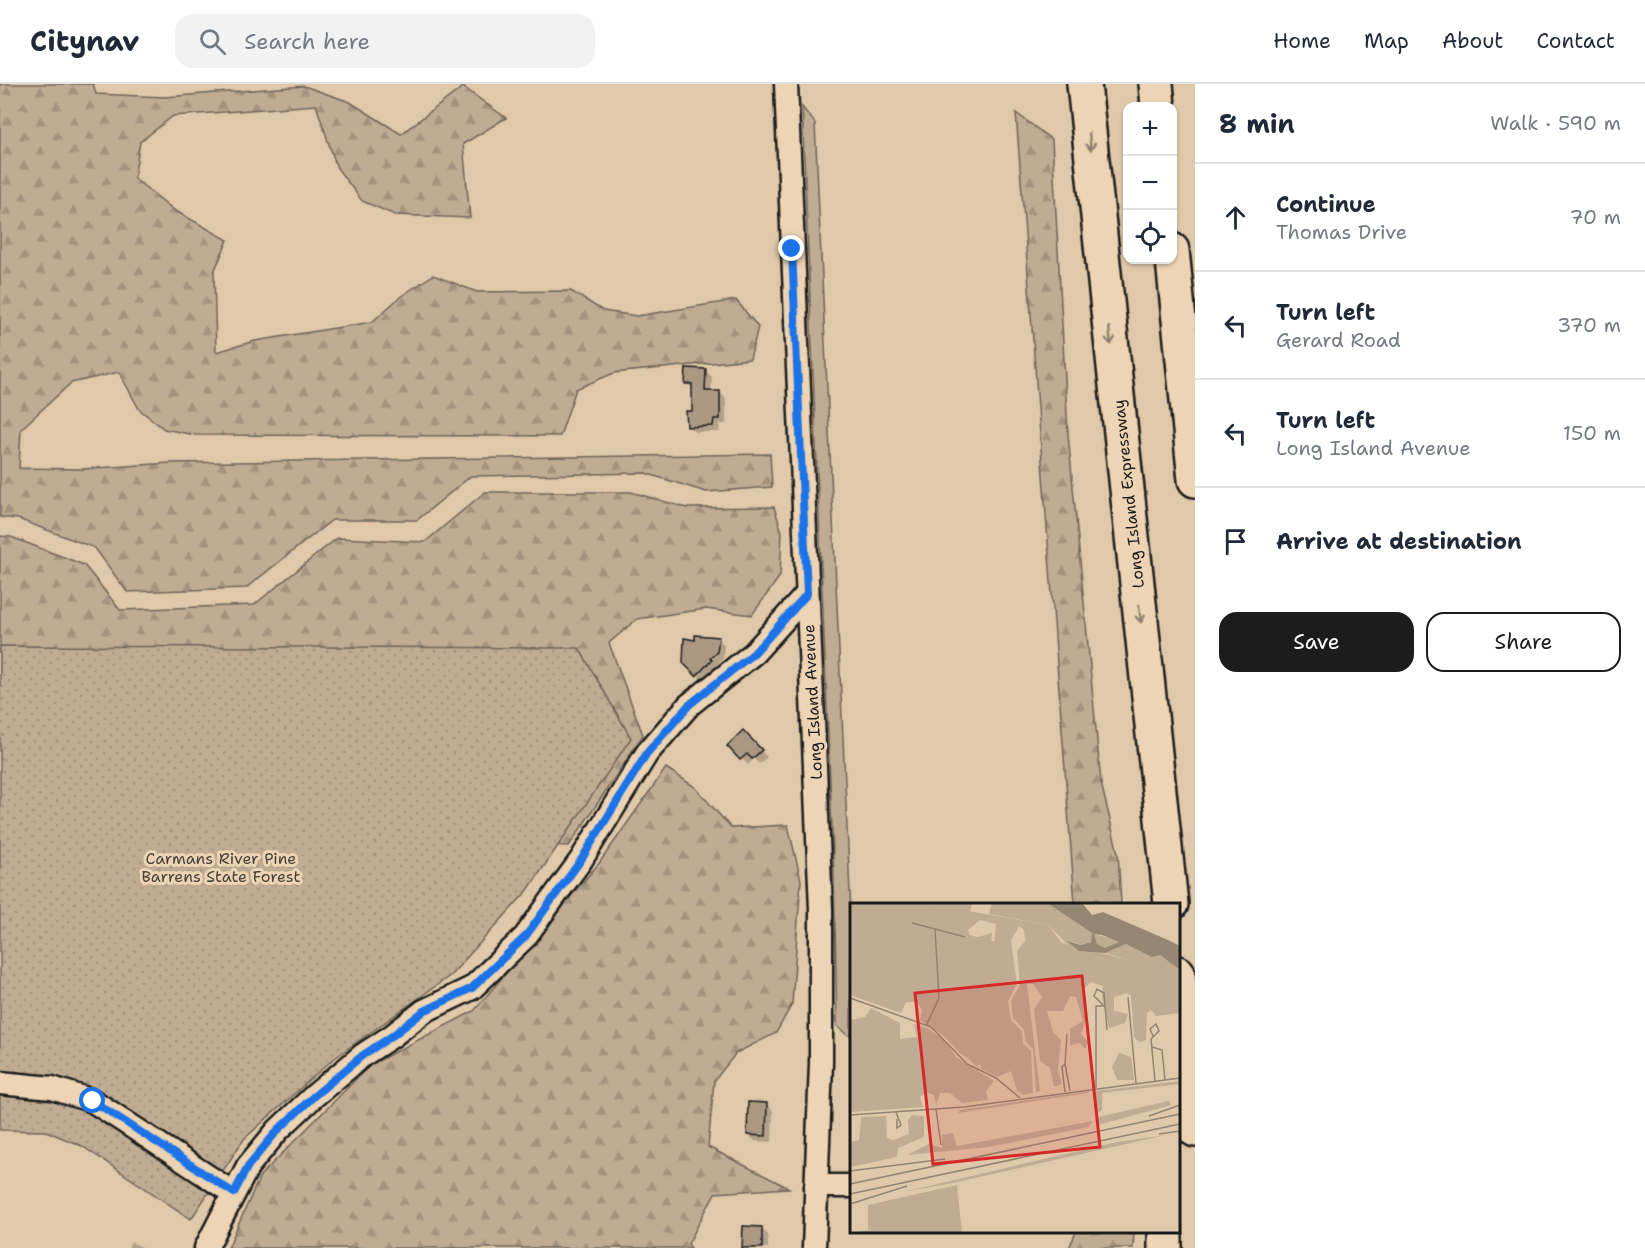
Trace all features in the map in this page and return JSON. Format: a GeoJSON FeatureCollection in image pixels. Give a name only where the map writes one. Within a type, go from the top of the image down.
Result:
{"type":"FeatureCollection","features":[{"type":"Feature","properties":{"kind":"highway","name":"Long Island Expressway"},"geometry":{"type":"LineString","coordinates":[[1084,84],[1171,903]]}},
{"type":"Feature","properties":{"kind":"highway"},"geometry":{"type":"LineString","coordinates":[[1157,84],[1159,102]]}},
{"type":"Feature","properties":{"kind":"highway"},"geometry":{"type":"LineString","coordinates":[[1174,264],[1195,480]]}},
{"type":"Feature","properties":{"kind":"highway"},"geometry":{"type":"LineString","coordinates":[[1155,903],[1157,768]]}},
{"type":"Feature","properties":{"kind":"highway"},"geometry":{"type":"LineString","coordinates":[[1180,983],[1195,1130]]}},
{"type":"Feature","properties":{"kind":"street","name":"Long Island Avenue"},"geometry":{"type":"LineString","coordinates":[[786,84],[821,909],[821,1063],[814,1248]]}},
{"type":"Feature","properties":{"kind":"street"},"geometry":{"type":"LineString","coordinates":[[206,1248],[248,1166],[278,1130],[363,1055],[424,1011],[472,988],[525,937],[581,860],[647,753],[689,705],[754,653],[807,594]]}},
{"type":"Feature","properties":{"kind":"street"},"geometry":{"type":"LineString","coordinates":[[0,1083],[52,1088],[93,1101],[234,1193]]}},
{"type":"Feature","properties":{"kind":"street"},"geometry":{"type":"LineString","coordinates":[[816,1185],[850,1186]]}},
{"type":"Feature","properties":{"kind":"green space"},"geometry":{"type":"Polygon","coordinates":[[[0,84],[93,84],[96,94],[165,97],[304,86],[350,102],[401,134],[463,87],[506,118],[463,144],[470,218],[395,215],[362,201],[337,168],[316,105],[173,116],[140,142],[134,178],[174,210],[228,240],[214,272],[216,352],[255,341],[372,322],[400,297],[433,275],[477,292],[571,291],[603,311],[637,316],[736,300],[758,327],[750,359],[614,373],[576,389],[560,436],[195,435],[164,429],[139,409],[119,372],[71,383],[21,429],[19,468],[82,469],[170,463],[770,454],[772,487],[706,492],[645,473],[471,476],[417,520],[332,520],[246,588],[127,592],[95,548],[18,519],[0,517],[0,84]]]}},
{"type":"Feature","properties":{"kind":"green space"},"geometry":{"type":"Polygon","coordinates":[[[802,107],[815,123],[850,903],[850,1036],[837,1026],[834,877],[802,107]]]}},
{"type":"Feature","properties":{"kind":"green space"},"geometry":{"type":"Polygon","coordinates":[[[1016,113],[1052,140],[1068,434],[1101,783],[1118,853],[1121,903],[1075,903],[1016,113]]]}},
{"type":"Feature","properties":{"kind":"green space"},"geometry":{"type":"Polygon","coordinates":[[[485,492],[631,492],[687,508],[774,507],[782,532],[780,576],[752,615],[706,609],[637,619],[609,643],[643,735],[569,846],[506,844],[0,714],[0,536],[11,537],[84,565],[120,610],[254,605],[337,538],[425,542],[485,492]]]}},
{"type":"Feature","properties":{"kind":"green space","name":"Carmans River Pine Barrens State Forest"},"geometry":{"type":"Polygon","coordinates":[[[0,646],[579,648],[631,738],[528,890],[451,975],[332,1060],[244,1139],[191,1219],[82,1146],[46,1131],[0,1130],[0,646]]]}},
{"type":"Feature","properties":{"kind":"green space"},"geometry":{"type":"Polygon","coordinates":[[[666,768],[695,787],[731,828],[788,825],[801,880],[792,1004],[776,1033],[736,1053],[714,1081],[708,1147],[789,1188],[715,1193],[688,1244],[691,1248],[228,1248],[260,1176],[370,1065],[474,1011],[600,862],[666,768]]]}},
{"type":"Feature","properties":{"kind":"green space"},"geometry":{"type":"Polygon","coordinates":[[[1076,1233],[1134,1233],[1133,1248],[1069,1248],[1076,1233]]]}},
{"type":"Feature","properties":{"kind":"building"},"geometry":{"type":"Polygon","coordinates":[[[686,368],[706,369],[705,391],[720,391],[720,419],[714,419],[713,426],[687,427],[686,411],[692,411],[692,384],[685,384],[686,368]]]}},
{"type":"Feature","properties":{"kind":"building"},"geometry":{"type":"Polygon","coordinates":[[[695,635],[719,637],[717,652],[696,676],[683,663],[684,638],[695,640],[695,635]]]}},
{"type":"Feature","properties":{"kind":"building"},"geometry":{"type":"Polygon","coordinates":[[[743,730],[762,750],[752,759],[747,754],[740,760],[727,746],[743,730]]]}},
{"type":"Feature","properties":{"kind":"building"},"geometry":{"type":"Polygon","coordinates":[[[748,1102],[767,1103],[766,1136],[747,1135],[748,1102]]]}},
{"type":"Feature","properties":{"kind":"building"},"geometry":{"type":"Polygon","coordinates":[[[743,1226],[762,1227],[762,1248],[742,1248],[743,1226]]]}},
{"type":"Feature","properties":{"kind":"route"},"geometry":{"type":"LineString","coordinates":[[93,1101],[234,1193],[248,1166],[278,1130],[314,1096],[363,1055],[424,1011],[472,988],[525,937],[581,860],[647,753],[689,705],[754,653],[807,594],[792,249]]}}]}
